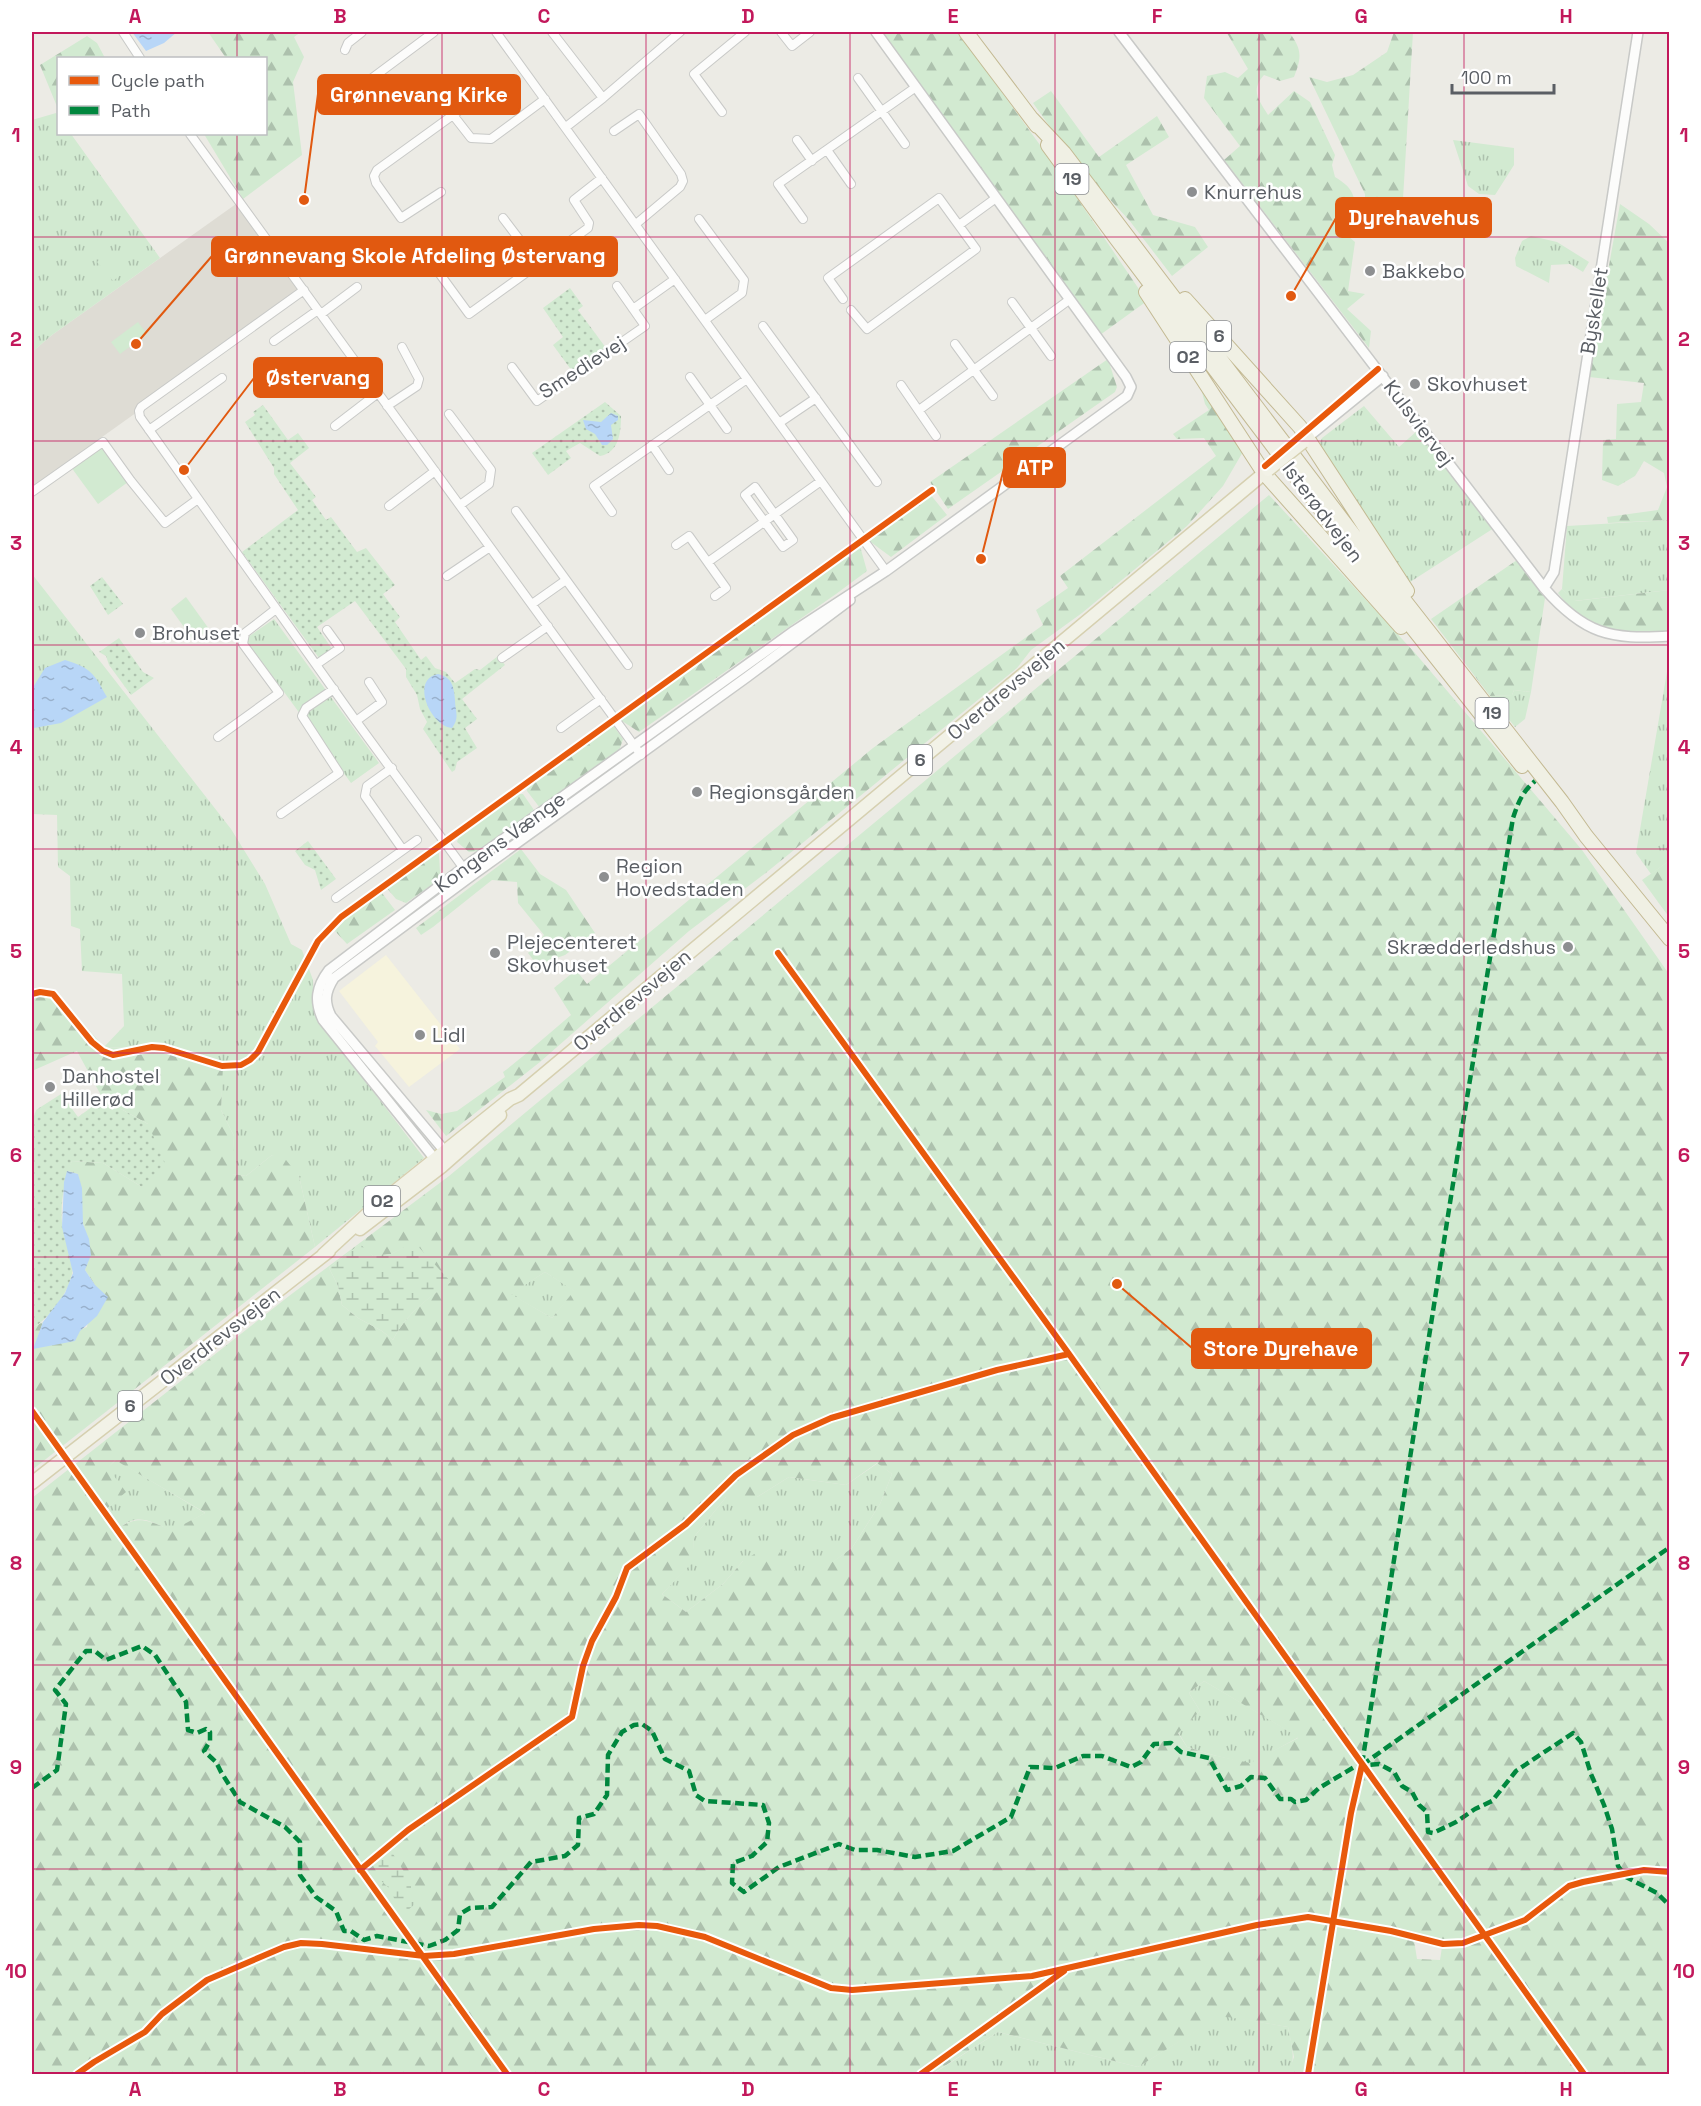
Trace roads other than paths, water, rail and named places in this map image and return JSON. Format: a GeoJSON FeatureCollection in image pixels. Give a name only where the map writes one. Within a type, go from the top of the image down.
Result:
{"type":"FeatureCollection","features":[{"type":"Feature","properties":{"kind":"highway","name":"Isterødvejen"},"geometry":{"type":"LineString","coordinates":[[966,32],[1032,119],[1064,153],[1122,238],[1359,560],[1535,782],[1586,837],[1670,939]]}},
{"type":"Feature","properties":{"kind":"highway","name":"Isterødvejen"},"geometry":{"type":"LineString","coordinates":[[1122,238],[1562,802],[1586,837]]}},
{"type":"Feature","properties":{"kind":"highway","name":"6"},"geometry":{"type":"LineString","coordinates":[[1122,238],[1152,258],[1305,440]]}},
{"type":"Feature","properties":{"kind":"highway","name":"O2"},"geometry":{"type":"LineString","coordinates":[[1122,238],[1123,254],[1266,472]]}},
{"type":"Feature","properties":{"kind":"highway"},"geometry":{"type":"LineString","coordinates":[[1305,440],[1418,607],[1425,627]]}},
{"type":"Feature","properties":{"kind":"highway"},"geometry":{"type":"LineString","coordinates":[[1266,472],[1419,648],[1442,665]]}},
{"type":"Feature","properties":{"kind":"main road","name":"Overdrevsvejen"},"geometry":{"type":"LineString","coordinates":[[32,1483],[323,1255],[374,1208],[483,1132],[519,1095],[1305,440]]}},
{"type":"Feature","properties":{"kind":"street"},"geometry":{"type":"LineString","coordinates":[[123,32],[139,57]]}},
{"type":"Feature","properties":{"kind":"street"},"geometry":{"type":"LineString","coordinates":[[345,50],[348,43],[362,32]]}},
{"type":"Feature","properties":{"kind":"street"},"geometry":{"type":"LineString","coordinates":[[496,32],[886,571]]}},
{"type":"Feature","properties":{"kind":"street"},"geometry":{"type":"LineString","coordinates":[[552,32],[603,98]]}},
{"type":"Feature","properties":{"kind":"street"},"geometry":{"type":"LineString","coordinates":[[566,127],[680,32]]}},
{"type":"Feature","properties":{"kind":"street"},"geometry":{"type":"LineString","coordinates":[[722,112],[694,74],[745,32]]}},
{"type":"Feature","properties":{"kind":"street"},"geometry":{"type":"LineString","coordinates":[[781,32],[792,46],[810,32]]}},
{"type":"Feature","properties":{"kind":"street","name":"Kongens Vænge"},"geometry":{"type":"LineString","coordinates":[[443,1159],[324,1020],[318,1009],[317,990],[325,975],[344,957],[634,745],[794,631],[886,571],[1127,396],[1131,387],[876,32]]}},
{"type":"Feature","properties":{"kind":"street","name":"Kulsviervej"},"geometry":{"type":"LineString","coordinates":[[1119,32],[1562,609],[1588,626],[1606,633],[1623,637],[1670,636]]}},
{"type":"Feature","properties":{"kind":"street","name":"Byskellet"},"geometry":{"type":"LineString","coordinates":[[1544,588],[1554,572],[1638,32]]}},
{"type":"Feature","properties":{"kind":"street"},"geometry":{"type":"LineString","coordinates":[[336,105],[430,33]]}},
{"type":"Feature","properties":{"kind":"street"},"geometry":{"type":"LineString","coordinates":[[858,78],[905,144]]}},
{"type":"Feature","properties":{"kind":"street"},"geometry":{"type":"LineString","coordinates":[[441,192],[401,218],[376,183],[374,176],[377,170],[500,81]]}},
{"type":"Feature","properties":{"kind":"street"},"geometry":{"type":"LineString","coordinates":[[803,219],[778,184],[916,87]]}},
{"type":"Feature","properties":{"kind":"street"},"geometry":{"type":"LineString","coordinates":[[453,115],[471,138],[491,138],[545,99]]}},
{"type":"Feature","properties":{"kind":"street"},"geometry":{"type":"LineString","coordinates":[[614,131],[639,114],[681,174],[683,182],[636,224]]}},
{"type":"Feature","properties":{"kind":"street"},"geometry":{"type":"LineString","coordinates":[[191,136],[641,755]]}},
{"type":"Feature","properties":{"kind":"street"},"geometry":{"type":"LineString","coordinates":[[797,140],[812,160]]}},
{"type":"Feature","properties":{"kind":"street"},"geometry":{"type":"LineString","coordinates":[[827,150],[851,184]]}},
{"type":"Feature","properties":{"kind":"street"},"geometry":{"type":"LineString","coordinates":[[434,266],[469,314],[588,228],[589,223],[574,200],[602,178]]}},
{"type":"Feature","properties":{"kind":"street"},"geometry":{"type":"LineString","coordinates":[[843,298],[828,278],[939,198],[976,249],[867,329],[851,310]]}},
{"type":"Feature","properties":{"kind":"street"},"geometry":{"type":"LineString","coordinates":[[959,225],[996,198]]}},
{"type":"Feature","properties":{"kind":"street"},"geometry":{"type":"LineString","coordinates":[[503,218],[538,264]]}},
{"type":"Feature","properties":{"kind":"street"},"geometry":{"type":"LineString","coordinates":[[699,219],[744,280],[742,293],[705,320]]}},
{"type":"Feature","properties":{"kind":"street","name":"Smedievej"},"geometry":{"type":"LineString","coordinates":[[633,309],[675,279]]}},
{"type":"Feature","properties":{"kind":"street","name":"Smedievej"},"geometry":{"type":"LineString","coordinates":[[512,367],[537,401],[645,326],[617,286]]}},
{"type":"Feature","properties":{"kind":"street"},"geometry":{"type":"LineString","coordinates":[[274,341],[357,287]]}},
{"type":"Feature","properties":{"kind":"street"},"geometry":{"type":"LineString","coordinates":[[304,290],[141,407],[140,417],[470,877]]}},
{"type":"Feature","properties":{"kind":"street"},"geometry":{"type":"LineString","coordinates":[[919,410],[1069,300]]}},
{"type":"Feature","properties":{"kind":"street"},"geometry":{"type":"LineString","coordinates":[[1012,302],[1051,356]]}},
{"type":"Feature","properties":{"kind":"street"},"geometry":{"type":"LineString","coordinates":[[763,326],[877,482]]}},
{"type":"Feature","properties":{"kind":"street"},"geometry":{"type":"LineString","coordinates":[[955,344],[993,396]]}},
{"type":"Feature","properties":{"kind":"street"},"geometry":{"type":"LineString","coordinates":[[387,406],[417,386],[419,378],[402,347]]}},
{"type":"Feature","properties":{"kind":"street","name":"Overdrevsvejen"},"geometry":{"type":"LineString","coordinates":[[1305,440],[1383,376]]}},
{"type":"Feature","properties":{"kind":"street"},"geometry":{"type":"LineString","coordinates":[[690,377],[727,429]]}},
{"type":"Feature","properties":{"kind":"street"},"geometry":{"type":"LineString","coordinates":[[149,430],[222,378]]}},
{"type":"Feature","properties":{"kind":"street"},"geometry":{"type":"LineString","coordinates":[[612,512],[594,486],[747,379]]}},
{"type":"Feature","properties":{"kind":"street"},"geometry":{"type":"LineString","coordinates":[[901,385],[936,436]]}},
{"type":"Feature","properties":{"kind":"street"},"geometry":{"type":"LineString","coordinates":[[335,426],[378,393]]}},
{"type":"Feature","properties":{"kind":"street"},"geometry":{"type":"LineString","coordinates":[[779,423],[816,398]]}},
{"type":"Feature","properties":{"kind":"street"},"geometry":{"type":"LineString","coordinates":[[449,414],[490,470],[489,484],[460,505]]}},
{"type":"Feature","properties":{"kind":"street"},"geometry":{"type":"LineString","coordinates":[[32,492],[103,442],[165,523],[198,499]]}},
{"type":"Feature","properties":{"kind":"street"},"geometry":{"type":"LineString","coordinates":[[652,446],[669,470]]}},
{"type":"Feature","properties":{"kind":"street"},"geometry":{"type":"LineString","coordinates":[[389,506],[435,471]]}},
{"type":"Feature","properties":{"kind":"street"},"geometry":{"type":"LineString","coordinates":[[708,562],[821,481]]}},
{"type":"Feature","properties":{"kind":"street"},"geometry":{"type":"LineString","coordinates":[[755,487],[793,540],[783,547],[765,521],[745,495],[755,487]]}},
{"type":"Feature","properties":{"kind":"street"},"geometry":{"type":"LineString","coordinates":[[516,511],[628,665]]}},
{"type":"Feature","properties":{"kind":"street"},"geometry":{"type":"LineString","coordinates":[[676,545],[689,536],[726,588],[715,596]]}},
{"type":"Feature","properties":{"kind":"street"},"geometry":{"type":"LineString","coordinates":[[447,576],[490,547]]}},
{"type":"Feature","properties":{"kind":"street","name":"Kongens Vænge"},"geometry":{"type":"LineString","coordinates":[[443,1159],[331,1016],[325,999],[327,988],[334,978],[824,620],[877,577]]}},
{"type":"Feature","properties":{"kind":"street"},"geometry":{"type":"LineString","coordinates":[[531,604],[566,580]]}},
{"type":"Feature","properties":{"kind":"street"},"geometry":{"type":"LineString","coordinates":[[218,737],[279,693],[243,644],[245,633],[276,609]]}},
{"type":"Feature","properties":{"kind":"street"},"geometry":{"type":"LineString","coordinates":[[502,658],[548,626]]}},
{"type":"Feature","properties":{"kind":"street"},"geometry":{"type":"LineString","coordinates":[[317,664],[340,648],[327,630]]}},
{"type":"Feature","properties":{"kind":"street"},"geometry":{"type":"LineString","coordinates":[[356,721],[382,702],[369,682]]}},
{"type":"Feature","properties":{"kind":"street"},"geometry":{"type":"LineString","coordinates":[[281,814],[339,772],[302,716],[306,708],[334,689]]}},
{"type":"Feature","properties":{"kind":"street"},"geometry":{"type":"LineString","coordinates":[[561,728],[601,699]]}},
{"type":"Feature","properties":{"kind":"street"},"geometry":{"type":"LineString","coordinates":[[392,768],[367,786],[365,796],[403,850]]}},
{"type":"Feature","properties":{"kind":"street"},"geometry":{"type":"LineString","coordinates":[[336,898],[417,840]]}},
{"type":"Feature","properties":{"kind":"water"},"geometry":{"type":"Polygon","coordinates":[[[132,32],[177,32],[164,43],[146,51],[132,32]]]}},
{"type":"Feature","properties":{"kind":"water"},"geometry":{"type":"Polygon","coordinates":[[[611,413],[618,416],[618,420],[611,425],[613,439],[607,445],[602,445],[595,434],[586,429],[583,420],[601,422],[611,413]]]}},
{"type":"Feature","properties":{"kind":"water"},"geometry":{"type":"Polygon","coordinates":[[[65,660],[87,669],[107,697],[61,723],[34,728],[32,725],[32,689],[45,668],[65,660]]]}},
{"type":"Feature","properties":{"kind":"water"},"geometry":{"type":"Polygon","coordinates":[[[438,674],[449,680],[453,687],[456,717],[452,728],[437,719],[426,702],[425,684],[438,674]]]}},
{"type":"Feature","properties":{"kind":"water"},"geometry":{"type":"Polygon","coordinates":[[[67,1171],[78,1174],[82,1188],[83,1224],[89,1239],[91,1255],[85,1270],[95,1285],[108,1297],[97,1316],[80,1331],[75,1341],[33,1349],[43,1322],[65,1293],[73,1273],[62,1227],[64,1182],[67,1171]]]}},
{"type":"Feature","properties":{"kind":"place","name":"Knurrehus"},"geometry":{"type":"Point","coordinates":[1192,192]}},
{"type":"Feature","properties":{"kind":"place","name":"Grønnevang Kirke"},"geometry":{"type":"Point","coordinates":[304,200]}},
{"type":"Feature","properties":{"kind":"place","name":"Bakkebo"},"geometry":{"type":"Point","coordinates":[1370,271]}},
{"type":"Feature","properties":{"kind":"place","name":"Dyrehavehus"},"geometry":{"type":"Point","coordinates":[1291,296]}},
{"type":"Feature","properties":{"kind":"place","name":"Grønnevang Skole Afdeling Østervang"},"geometry":{"type":"Point","coordinates":[136,344]}},
{"type":"Feature","properties":{"kind":"place","name":"Skovhuset"},"geometry":{"type":"Point","coordinates":[1415,384]}},
{"type":"Feature","properties":{"kind":"place","name":"Østervang"},"geometry":{"type":"Point","coordinates":[184,470]}},
{"type":"Feature","properties":{"kind":"place","name":"ATP"},"geometry":{"type":"Point","coordinates":[981,559]}},
{"type":"Feature","properties":{"kind":"place","name":"Brohuset"},"geometry":{"type":"Point","coordinates":[140,633]}},
{"type":"Feature","properties":{"kind":"place","name":"Regionsgården"},"geometry":{"type":"Point","coordinates":[697,792]}},
{"type":"Feature","properties":{"kind":"place","name":"Region Hovedstaden"},"geometry":{"type":"Point","coordinates":[604,877]}},
{"type":"Feature","properties":{"kind":"place","name":"Skrædderledshus"},"geometry":{"type":"Point","coordinates":[1568,947]}},
{"type":"Feature","properties":{"kind":"place","name":"Plejecenteret Skovhuset"},"geometry":{"type":"Point","coordinates":[495,953]}},
{"type":"Feature","properties":{"kind":"place","name":"Lidl"},"geometry":{"type":"Point","coordinates":[420,1035]}},
{"type":"Feature","properties":{"kind":"place","name":"Danhostel Hillerød"},"geometry":{"type":"Point","coordinates":[50,1087]}},
{"type":"Feature","properties":{"kind":"place","name":"Store Dyrehave"},"geometry":{"type":"Point","coordinates":[1117,1284]}}]}
